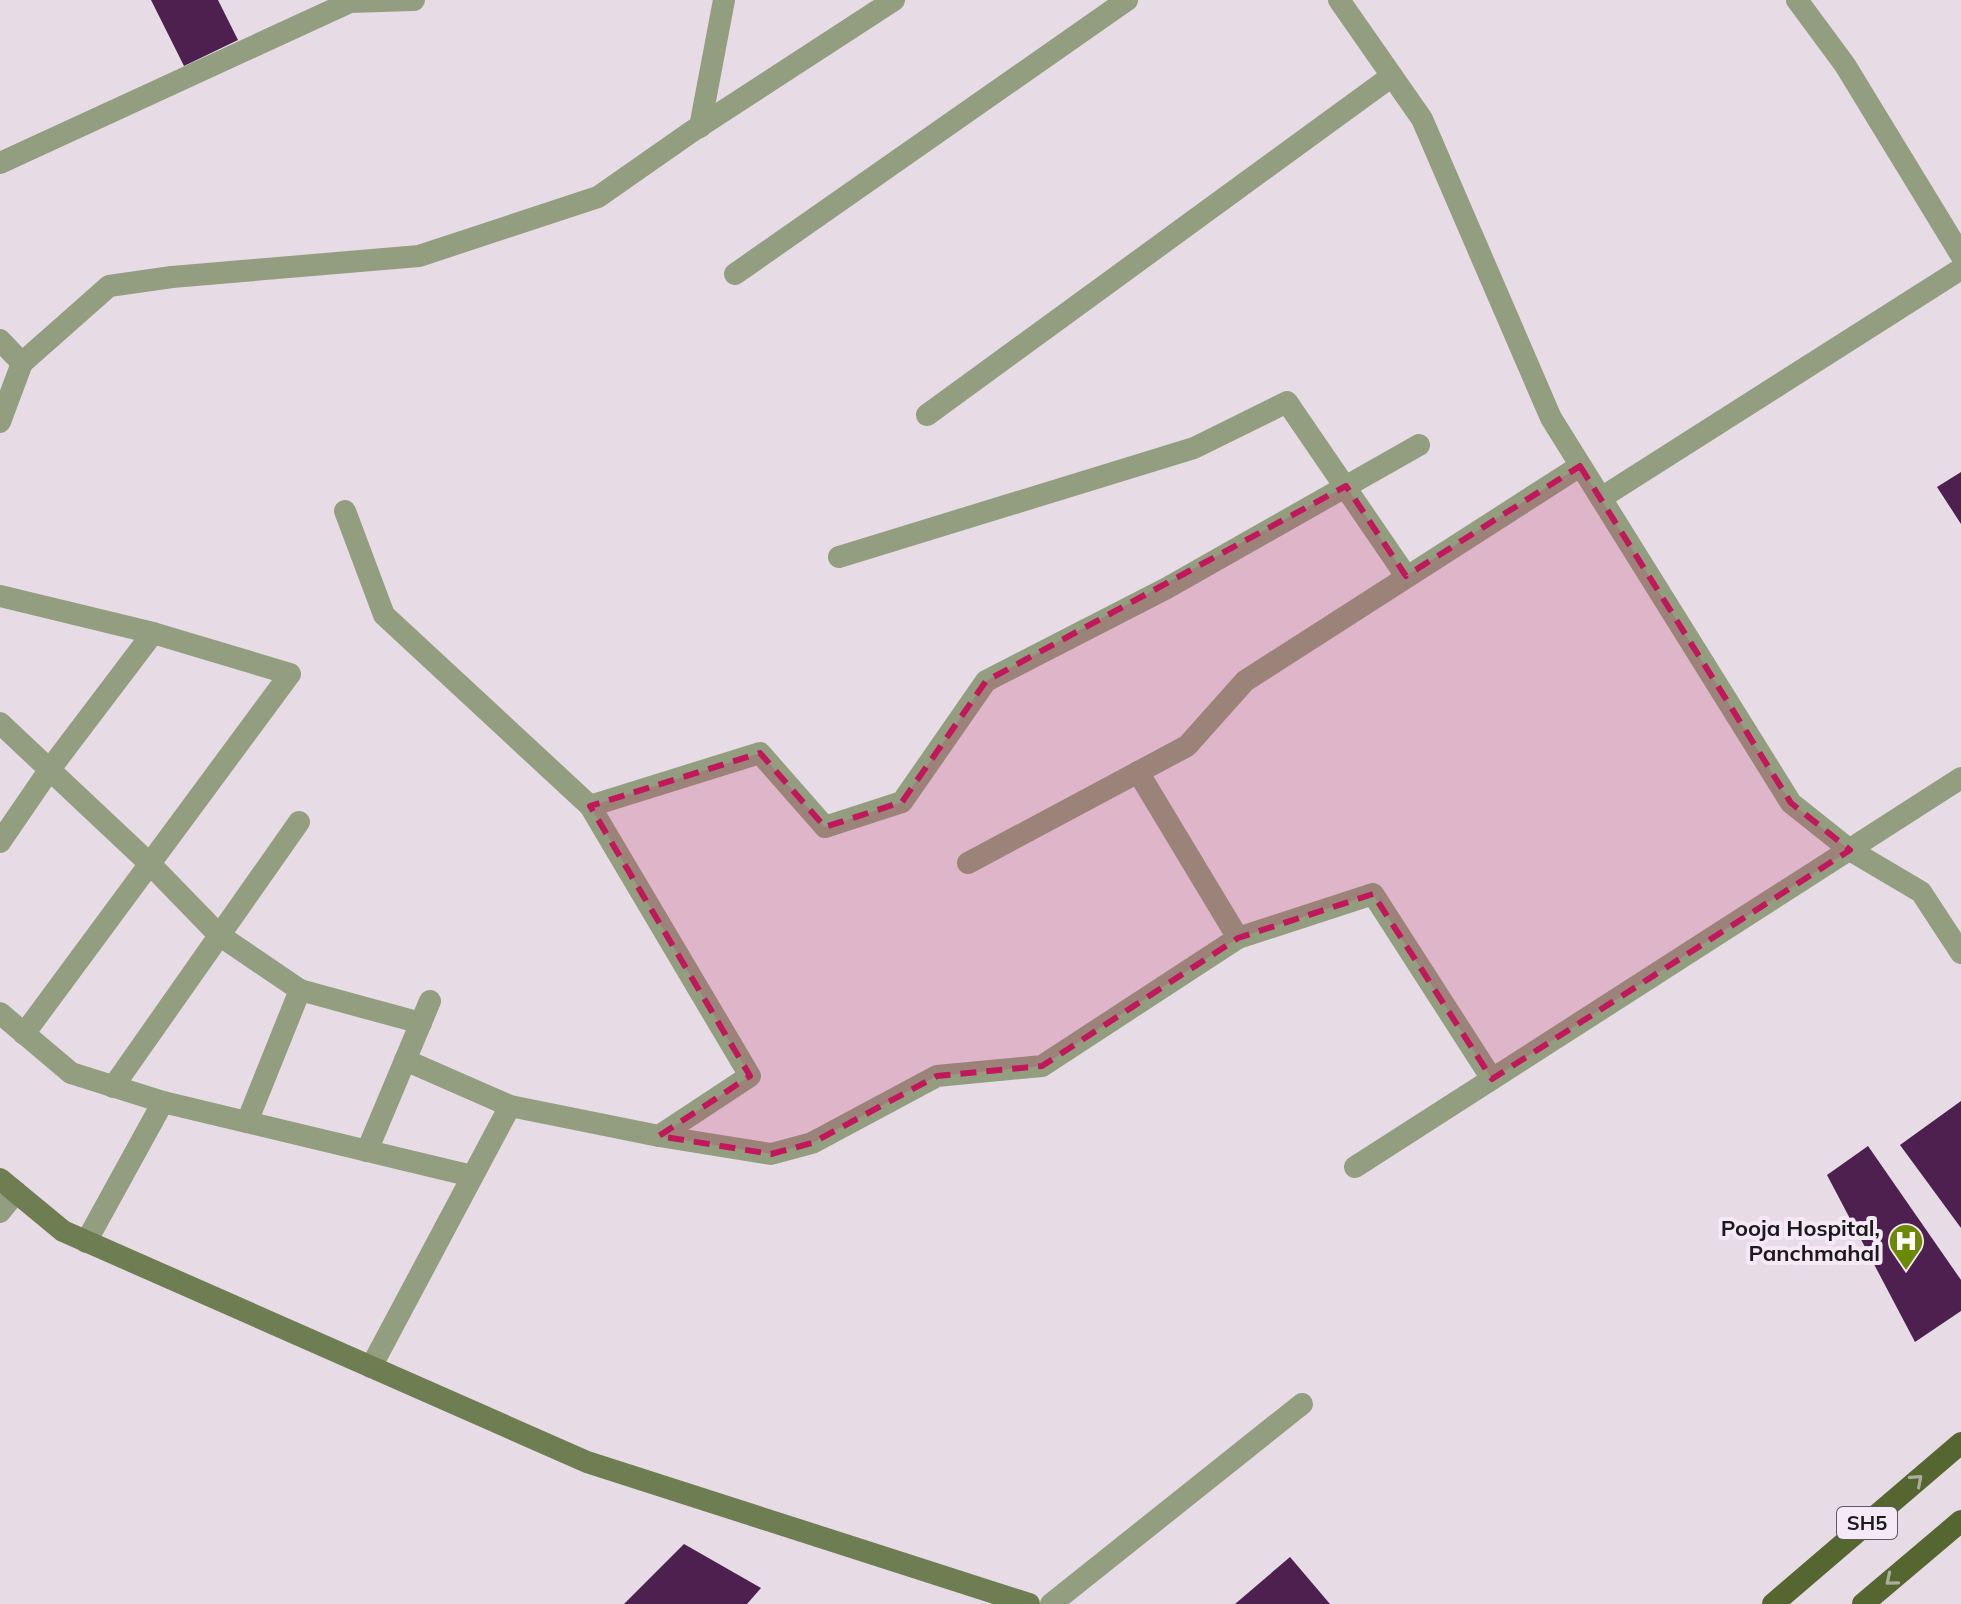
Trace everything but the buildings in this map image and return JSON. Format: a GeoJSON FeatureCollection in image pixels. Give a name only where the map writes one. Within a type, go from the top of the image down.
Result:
{"type":"FeatureCollection","features":[{"type":"Feature","properties":{"kind":"main road"},"geometry":{"type":"LineString","coordinates":[[8,1185],[63,1231],[587,1462],[1029,1604]]}},
{"type":"Feature","properties":{"kind":"main road","name":"SH5"},"geometry":{"type":"LineString","coordinates":[[1773,1604],[1961,1443]]}},
{"type":"Feature","properties":{"kind":"main road","name":"SH5"},"geometry":{"type":"LineString","coordinates":[[1863,1604],[1961,1521]]}},
{"type":"Feature","properties":{"kind":"street"},"geometry":{"type":"LineString","coordinates":[[0,163],[350,2],[414,0]]}},
{"type":"Feature","properties":{"kind":"street"},"geometry":{"type":"LineString","coordinates":[[700,127],[724,0]]}},
{"type":"Feature","properties":{"kind":"street"},"geometry":{"type":"LineString","coordinates":[[0,422],[22,363],[109,286],[172,277],[419,256],[598,197],[894,0]]}},
{"type":"Feature","properties":{"kind":"street"},"geometry":{"type":"LineString","coordinates":[[735,274],[1127,0]]}},
{"type":"Feature","properties":{"kind":"street"},"geometry":{"type":"LineString","coordinates":[[1339,0],[1422,119],[1551,418],[1791,803],[1850,850],[1921,892],[1961,953]]}},
{"type":"Feature","properties":{"kind":"street"},"geometry":{"type":"LineString","coordinates":[[1797,0],[1845,65],[1961,255]]}},
{"type":"Feature","properties":{"kind":"street"},"geometry":{"type":"LineString","coordinates":[[927,415],[1392,76]]}},
{"type":"Feature","properties":{"kind":"street"},"geometry":{"type":"LineString","coordinates":[[1601,498],[1961,269]]}},
{"type":"Feature","properties":{"kind":"street"},"geometry":{"type":"LineString","coordinates":[[0,340],[22,363]]}},
{"type":"Feature","properties":{"kind":"street"},"geometry":{"type":"LineString","coordinates":[[839,557],[1194,448],[1287,402],[1406,576]]}},
{"type":"Feature","properties":{"kind":"street"},"geometry":{"type":"LineString","coordinates":[[590,806],[760,753],[825,827],[902,802],[986,681],[1167,588],[1419,445]]}},
{"type":"Feature","properties":{"kind":"street"},"geometry":{"type":"LineString","coordinates":[[968,863],[1187,746],[1245,681],[1580,466]]}},
{"type":"Feature","properties":{"kind":"street"},"geometry":{"type":"LineString","coordinates":[[345,511],[384,615],[590,806],[750,1076],[659,1136]]}},
{"type":"Feature","properties":{"kind":"street"},"geometry":{"type":"LineString","coordinates":[[0,596],[153,633],[290,674],[24,1034]]}},
{"type":"Feature","properties":{"kind":"street"},"geometry":{"type":"LineString","coordinates":[[0,842],[50,769],[153,633]]}},
{"type":"Feature","properties":{"kind":"street"},"geometry":{"type":"LineString","coordinates":[[0,723],[151,865],[219,935],[300,990],[421,1023]]}},
{"type":"Feature","properties":{"kind":"street"},"geometry":{"type":"LineString","coordinates":[[1138,772],[1238,938]]}},
{"type":"Feature","properties":{"kind":"street"},"geometry":{"type":"LineString","coordinates":[[1355,1167],[1961,778]]}},
{"type":"Feature","properties":{"kind":"street"},"geometry":{"type":"LineString","coordinates":[[113,1087],[299,822]]}},
{"type":"Feature","properties":{"kind":"street"},"geometry":{"type":"LineString","coordinates":[[405,1060],[510,1106],[659,1136],[771,1154],[812,1143],[937,1076],[1042,1066],[1238,938],[1373,894],[1492,1079]]}},
{"type":"Feature","properties":{"kind":"street"},"geometry":{"type":"LineString","coordinates":[[247,1122],[300,990]]}},
{"type":"Feature","properties":{"kind":"street"},"geometry":{"type":"LineString","coordinates":[[367,1151],[430,1001]]}},
{"type":"Feature","properties":{"kind":"street"},"geometry":{"type":"LineString","coordinates":[[0,1013],[71,1073],[163,1102],[472,1176]]}},
{"type":"Feature","properties":{"kind":"street"},"geometry":{"type":"LineString","coordinates":[[86,1242],[163,1102]]}},
{"type":"Feature","properties":{"kind":"street"},"geometry":{"type":"LineString","coordinates":[[371,1367],[510,1106]]}},
{"type":"Feature","properties":{"kind":"street"},"geometry":{"type":"LineString","coordinates":[[0,1212],[8,1185]]}},
{"type":"Feature","properties":{"kind":"street"},"geometry":{"type":"LineString","coordinates":[[1051,1604],[1302,1404]]}},
{"type":"Feature","properties":{"kind":"highlighted area"},"geometry":{"type":"Polygon","coordinates":[[[1580,466],[1791,803],[1850,850],[1492,1079],[1373,894],[1238,938],[1042,1066],[937,1076],[812,1143],[771,1154],[659,1136],[750,1076],[590,806],[760,753],[825,827],[902,802],[986,681],[1346,486],[1406,576],[1580,466]]]}},
{"type":"Feature","properties":{"kind":"place","name":"Pooja Hospital, Panchmahal"},"geometry":{"type":"Point","coordinates":[1906,1272]}}]}
